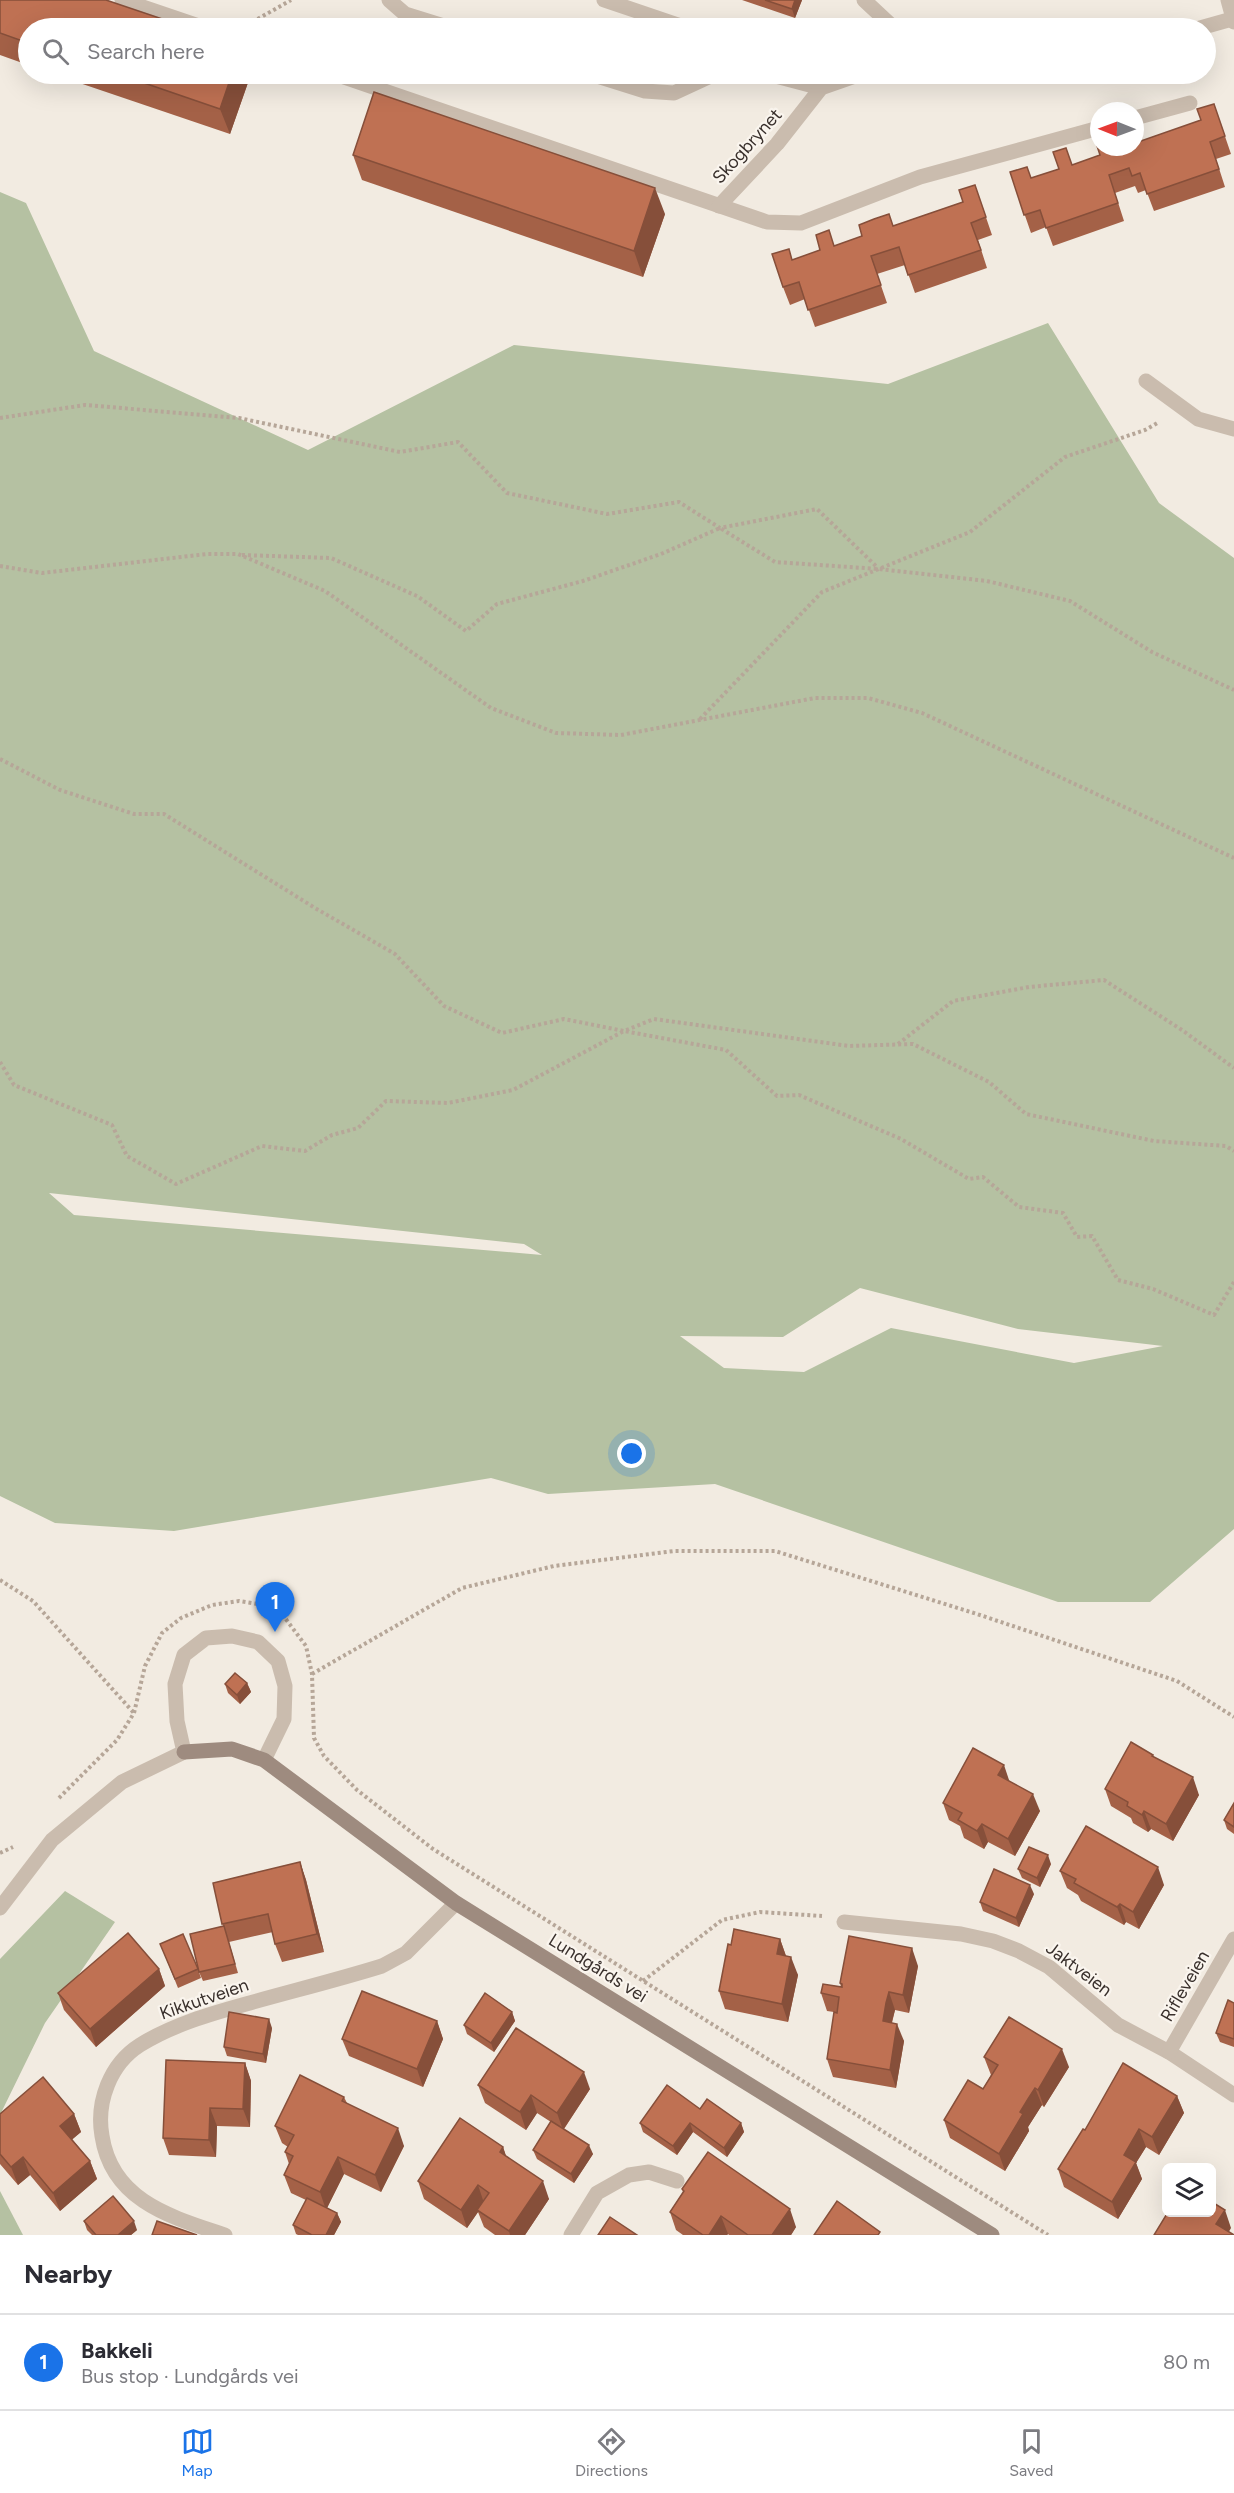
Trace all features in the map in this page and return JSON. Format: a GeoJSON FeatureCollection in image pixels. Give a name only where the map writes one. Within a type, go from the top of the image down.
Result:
{"type":"FeatureCollection","features":[{"type":"Feature","properties":{"kind":"street"},"geometry":{"type":"LineString","coordinates":[[122,0],[175,18]]}},
{"type":"Feature","properties":{"kind":"street"},"geometry":{"type":"LineString","coordinates":[[389,0],[405,14],[418,18]]}},
{"type":"Feature","properties":{"kind":"street"},"geometry":{"type":"LineString","coordinates":[[604,0],[657,18]]}},
{"type":"Feature","properties":{"kind":"street"},"geometry":{"type":"LineString","coordinates":[[864,0],[883,18]]}},
{"type":"Feature","properties":{"kind":"street"},"geometry":{"type":"LineString","coordinates":[[1216,25],[1233,21],[1228,0]]}},
{"type":"Feature","properties":{"kind":"street"},"geometry":{"type":"LineString","coordinates":[[364,84],[767,222],[801,223],[920,177],[1090,130]]}},
{"type":"Feature","properties":{"kind":"street"},"geometry":{"type":"LineString","coordinates":[[623,84],[645,91],[674,93],[694,84]]}},
{"type":"Feature","properties":{"kind":"street"},"geometry":{"type":"LineString","coordinates":[[806,84],[821,88],[832,84]]}},
{"type":"Feature","properties":{"kind":"street","name":"Skogbrynet"},"geometry":{"type":"LineString","coordinates":[[719,206],[777,144],[821,88]]}},
{"type":"Feature","properties":{"kind":"street"},"geometry":{"type":"LineString","coordinates":[[1144,116],[1190,103]]}},
{"type":"Feature","properties":{"kind":"street"},"geometry":{"type":"LineString","coordinates":[[1146,381],[1197,420],[1234,429]]}},
{"type":"Feature","properties":{"kind":"street"},"geometry":{"type":"LineString","coordinates":[[0,1908],[52,1840],[122,1782],[184,1752],[177,1721],[175,1684],[184,1655],[206,1638],[232,1636],[258,1642],[278,1661],[285,1686],[284,1719],[264,1760]]}},
{"type":"Feature","properties":{"kind":"street","name":"Lundgårds vei"},"geometry":{"type":"LineString","coordinates":[[184,1752],[232,1749],[264,1760],[456,1903],[992,2235]]}},
{"type":"Feature","properties":{"kind":"street","name":"Kikkutveien"},"geometry":{"type":"LineString","coordinates":[[225,2235],[154,2208],[130,2192],[114,2174],[105,2156],[100,2127],[101,2107],[107,2085],[119,2065],[139,2046],[205,2015],[382,1966],[406,1953],[456,1903]]}},
{"type":"Feature","properties":{"kind":"street","name":"Jaktveien"},"geometry":{"type":"LineString","coordinates":[[844,1922],[961,1934],[993,1941],[1019,1951],[1049,1967],[1118,2025],[1169,2052],[1234,2095]]}},
{"type":"Feature","properties":{"kind":"street","name":"Rifleveien"},"geometry":{"type":"LineString","coordinates":[[1169,2052],[1234,1939]]}},
{"type":"Feature","properties":{"kind":"street"},"geometry":{"type":"LineString","coordinates":[[571,2235],[597,2193],[629,2175],[648,2172],[677,2181]]}},
{"type":"Feature","properties":{"kind":"path"},"geometry":{"type":"LineString","coordinates":[[260,18],[291,0]]}},
{"type":"Feature","properties":{"kind":"path"},"geometry":{"type":"LineString","coordinates":[[0,418],[86,405],[238,418],[400,452],[458,442],[507,493],[607,514],[679,502],[775,562],[879,569],[987,582],[1070,601],[1152,652],[1234,690]]}},
{"type":"Feature","properties":{"kind":"path"},"geometry":{"type":"LineString","coordinates":[[699,720],[822,592],[970,532],[1065,457],[1145,430],[1183,409]]}},
{"type":"Feature","properties":{"kind":"path"},"geometry":{"type":"LineString","coordinates":[[0,566],[42,573],[207,554],[331,558],[417,596],[466,631],[497,604],[606,573],[661,554],[720,528],[817,509],[879,569]]}},
{"type":"Feature","properties":{"kind":"path"},"geometry":{"type":"LineString","coordinates":[[238,554],[325,591],[491,708],[556,733],[621,735],[815,698],[868,698],[922,713],[1234,858]]}},
{"type":"Feature","properties":{"kind":"path"},"geometry":{"type":"LineString","coordinates":[[0,759],[60,790],[134,814],[164,814],[315,908],[395,954],[444,1006],[502,1033],[564,1019],[726,1050],[777,1096],[798,1095],[901,1139],[969,1179],[983,1177],[1019,1207],[1064,1213],[1077,1237],[1092,1236],[1118,1280],[1153,1289],[1214,1315],[1234,1282]]}},
{"type":"Feature","properties":{"kind":"path"},"geometry":{"type":"LineString","coordinates":[[897,1045],[953,1001],[1029,987],[1104,980],[1182,1030],[1234,1068]]}},
{"type":"Feature","properties":{"kind":"path"},"geometry":{"type":"LineString","coordinates":[[0,1062],[14,1086],[112,1125],[127,1156],[176,1184],[262,1146],[305,1151],[332,1135],[358,1128],[386,1101],[448,1103],[513,1090],[624,1031],[654,1019],[849,1046],[913,1044],[989,1082],[1026,1114],[1154,1141],[1226,1146],[1234,1144]]}},
{"type":"Feature","properties":{"kind":"path"},"geometry":{"type":"LineString","coordinates":[[1226,1146],[1234,1151]]}},
{"type":"Feature","properties":{"kind":"path"},"geometry":{"type":"LineString","coordinates":[[312,1674],[462,1588],[554,1566],[674,1551],[776,1551],[977,1614],[1177,1681],[1234,1717]]}},
{"type":"Feature","properties":{"kind":"path"},"geometry":{"type":"LineString","coordinates":[[0,1580],[33,1601],[134,1713]]}},
{"type":"Feature","properties":{"kind":"path"},"geometry":{"type":"LineString","coordinates":[[58,1799],[117,1740],[134,1713],[145,1666],[162,1633],[181,1618],[212,1605],[239,1602],[264,1605],[285,1618],[306,1646],[312,1674],[314,1738],[324,1756],[357,1790],[433,1849],[1048,2235]]}},
{"type":"Feature","properties":{"kind":"path"},"geometry":{"type":"LineString","coordinates":[[7,1855],[20,1839]]}},
{"type":"Feature","properties":{"kind":"path"},"geometry":{"type":"LineString","coordinates":[[0,1853],[13,1846]]}},
{"type":"Feature","properties":{"kind":"path"},"geometry":{"type":"LineString","coordinates":[[643,1981],[722,1920],[760,1912],[815,1915],[844,1922]]}},
{"type":"Feature","properties":{"kind":"green space"},"geometry":{"type":"Polygon","coordinates":[[[0,192],[26,203],[94,351],[308,450],[514,345],[888,384],[1048,323],[1159,503],[1234,558],[1234,1529],[1150,1602],[1058,1602],[715,1484],[548,1494],[491,1478],[174,1531],[55,1523],[0,1496],[0,192]],[[49,1193],[74,1215],[542,1255],[524,1244],[49,1193]],[[860,1288],[783,1337],[680,1336],[724,1368],[804,1372],[891,1328],[1074,1363],[1163,1346],[1018,1329],[860,1288]]]}},
{"type":"Feature","properties":{"kind":"green space"},"geometry":{"type":"Polygon","coordinates":[[[65,1891],[115,1922],[45,2023],[0,2115],[0,1959],[65,1891]]]}},
{"type":"Feature","properties":{"kind":"green space"},"geometry":{"type":"Polygon","coordinates":[[[0,2191],[23,2235],[0,2235],[0,2191]]]}},
{"type":"Feature","properties":{"kind":"building"},"geometry":{"type":"Polygon","coordinates":[[[0,0],[106,0],[159,18],[18,18],[18,39],[0,33],[0,0]]]}},
{"type":"Feature","properties":{"kind":"building"},"geometry":{"type":"Polygon","coordinates":[[[765,0],[795,0],[792,9],[765,0]]]}},
{"type":"Feature","properties":{"kind":"building"},"geometry":{"type":"Polygon","coordinates":[[[147,84],[229,84],[220,109],[147,84]]]}},
{"type":"Feature","properties":{"kind":"building"},"geometry":{"type":"Polygon","coordinates":[[[374,92],[655,188],[634,251],[353,155],[374,92]]]}},
{"type":"Feature","properties":{"kind":"building"},"geometry":{"type":"Polygon","coordinates":[[[1214,104],[1225,136],[1210,142],[1219,169],[1147,194],[1140,173],[1132,176],[1129,168],[1109,175],[1118,203],[1046,228],[1040,210],[1024,215],[1010,172],[1027,167],[1031,178],[1059,169],[1053,152],[1066,148],[1072,165],[1097,156],[1144,156],[1144,140],[1201,120],[1197,109],[1214,104]]]}},
{"type":"Feature","properties":{"kind":"building"},"geometry":{"type":"Polygon","coordinates":[[[975,185],[986,217],[971,223],[981,250],[908,275],[899,247],[871,256],[881,285],[808,310],[799,282],[783,287],[772,254],[789,249],[792,260],[820,250],[816,235],[829,230],[834,246],[862,236],[859,225],[889,214],[893,226],[963,202],[959,190],[975,185]]]}},
{"type":"Feature","properties":{"kind":"building"},"geometry":{"type":"Polygon","coordinates":[[[235,1673],[247,1683],[237,1695],[225,1684],[235,1673]]]}},
{"type":"Feature","properties":{"kind":"building"},"geometry":{"type":"Polygon","coordinates":[[[1131,1742],[1152,1756],[1193,1777],[1166,1824],[1144,1811],[1142,1815],[1127,1806],[1128,1802],[1105,1789],[1131,1742]]]}},
{"type":"Feature","properties":{"kind":"building"},"geometry":{"type":"Polygon","coordinates":[[[973,1748],[1004,1765],[998,1775],[1033,1794],[1008,1839],[982,1824],[977,1831],[958,1820],[962,1813],[943,1803],[973,1748]]]}},
{"type":"Feature","properties":{"kind":"building"},"geometry":{"type":"Polygon","coordinates":[[[1234,1803],[1234,1827],[1224,1820],[1234,1803]]]}},
{"type":"Feature","properties":{"kind":"building"},"geometry":{"type":"Polygon","coordinates":[[[1086,1826],[1158,1867],[1133,1912],[1120,1904],[1117,1907],[1074,1883],[1076,1879],[1060,1871],[1086,1826]]]}},
{"type":"Feature","properties":{"kind":"building"},"geometry":{"type":"Polygon","coordinates":[[[1029,1847],[1048,1855],[1037,1878],[1018,1869],[1029,1847]]]}},
{"type":"Feature","properties":{"kind":"building"},"geometry":{"type":"Polygon","coordinates":[[[300,1862],[317,1934],[275,1944],[268,1914],[222,1924],[213,1883],[300,1862]]]}},
{"type":"Feature","properties":{"kind":"building"},"geometry":{"type":"Polygon","coordinates":[[[994,1869],[1030,1885],[1016,1918],[980,1902],[994,1869]]]}},
{"type":"Feature","properties":{"kind":"building"},"geometry":{"type":"Polygon","coordinates":[[[224,1926],[235,1964],[199,1972],[190,1934],[224,1926]]]}},
{"type":"Feature","properties":{"kind":"building"},"geometry":{"type":"Polygon","coordinates":[[[734,1929],[780,1939],[777,1954],[791,1957],[782,2004],[719,1991],[728,1944],[731,1945],[734,1929]]]}},
{"type":"Feature","properties":{"kind":"building"},"geometry":{"type":"Polygon","coordinates":[[[128,1933],[159,1969],[90,2029],[58,1993],[128,1933]]]}},
{"type":"Feature","properties":{"kind":"building"},"geometry":{"type":"Polygon","coordinates":[[[183,1934],[198,1969],[175,1979],[160,1944],[183,1934]]]}},
{"type":"Feature","properties":{"kind":"building"},"geometry":{"type":"Polygon","coordinates":[[[849,1936],[912,1948],[903,1995],[889,1992],[886,2003],[883,2021],[897,2024],[890,2070],[827,2059],[834,2012],[837,2013],[839,1997],[821,1993],[823,1984],[842,1987],[840,1983],[849,1936]]]}},
{"type":"Feature","properties":{"kind":"building"},"geometry":{"type":"Polygon","coordinates":[[[362,1991],[437,2021],[417,2069],[342,2039],[362,1991]]]}},
{"type":"Feature","properties":{"kind":"building"},"geometry":{"type":"Polygon","coordinates":[[[485,1993],[512,2012],[491,2043],[464,2025],[485,1993]]]}},
{"type":"Feature","properties":{"kind":"building"},"geometry":{"type":"Polygon","coordinates":[[[1228,2000],[1234,2003],[1234,2039],[1216,2033],[1228,2000]]]}},
{"type":"Feature","properties":{"kind":"building"},"geometry":{"type":"Polygon","coordinates":[[[229,2012],[269,2019],[263,2054],[224,2047],[229,2012]]]}},
{"type":"Feature","properties":{"kind":"building"},"geometry":{"type":"Polygon","coordinates":[[[1009,2017],[1062,2049],[1038,2090],[1035,2088],[1020,2112],[1023,2114],[999,2154],[944,2120],[968,2080],[983,2089],[998,2065],[984,2057],[1009,2017]]]}},
{"type":"Feature","properties":{"kind":"building"},"geometry":{"type":"Polygon","coordinates":[[[516,2028],[584,2072],[557,2113],[531,2095],[520,2112],[478,2085],[516,2028]]]}},
{"type":"Feature","properties":{"kind":"building"},"geometry":{"type":"Polygon","coordinates":[[[166,2060],[245,2063],[243,2109],[210,2108],[209,2140],[163,2138],[166,2060]]]}},
{"type":"Feature","properties":{"kind":"building"},"geometry":{"type":"Polygon","coordinates":[[[1123,2063],[1177,2096],[1152,2137],[1139,2129],[1124,2155],[1136,2162],[1112,2202],[1058,2169],[1083,2129],[1085,2130],[1123,2063]]]}},
{"type":"Feature","properties":{"kind":"building"},"geometry":{"type":"Polygon","coordinates":[[[300,2075],[344,2097],[342,2101],[398,2128],[375,2175],[338,2157],[320,2192],[284,2175],[293,2156],[285,2152],[294,2135],[275,2126],[300,2075]]]}},
{"type":"Feature","properties":{"kind":"building"},"geometry":{"type":"Polygon","coordinates":[[[43,2077],[74,2114],[60,2126],[90,2161],[53,2193],[23,2157],[11,2167],[0,2154],[0,2114],[43,2077]]]}},
{"type":"Feature","properties":{"kind":"building"},"geometry":{"type":"Polygon","coordinates":[[[667,2085],[700,2109],[707,2099],[741,2123],[724,2148],[690,2123],[673,2146],[640,2123],[667,2085]]]}},
{"type":"Feature","properties":{"kind":"building"},"geometry":{"type":"Polygon","coordinates":[[[460,2118],[503,2147],[500,2152],[543,2181],[509,2231],[477,2210],[489,2193],[478,2185],[461,2210],[418,2181],[460,2118]]]}},
{"type":"Feature","properties":{"kind":"building"},"geometry":{"type":"Polygon","coordinates":[[[551,2121],[589,2145],[571,2174],[533,2150],[551,2121]]]}},
{"type":"Feature","properties":{"kind":"building"},"geometry":{"type":"Polygon","coordinates":[[[708,2152],[790,2209],[772,2235],[748,2235],[721,2216],[709,2235],[703,2235],[670,2212],[684,2191],[682,2189],[708,2152]]]}},
{"type":"Feature","properties":{"kind":"building"},"geometry":{"type":"Polygon","coordinates":[[[113,2196],[134,2221],[118,2235],[96,2235],[84,2221],[113,2196]]]}},
{"type":"Feature","properties":{"kind":"building"},"geometry":{"type":"Polygon","coordinates":[[[307,2198],[337,2213],[326,2235],[312,2235],[293,2225],[307,2198]]]}},
{"type":"Feature","properties":{"kind":"building"},"geometry":{"type":"Polygon","coordinates":[[[837,2201],[880,2232],[878,2235],[814,2235],[837,2201]]]}},
{"type":"Feature","properties":{"kind":"building"},"geometry":{"type":"Polygon","coordinates":[[[1216,2204],[1225,2210],[1216,2224],[1234,2235],[1154,2235],[1165,2217],[1216,2217],[1216,2204]]]}},
{"type":"Feature","properties":{"kind":"building"},"geometry":{"type":"Polygon","coordinates":[[[610,2217],[637,2235],[598,2235],[610,2217]]]}},
{"type":"Feature","properties":{"kind":"building"},"geometry":{"type":"Polygon","coordinates":[[[157,2221],[197,2235],[152,2235],[157,2221]]]}},
{"type":"Feature","properties":{"kind":"place","name":"Bakkeli"},"geometry":{"type":"Point","coordinates":[275,1632]}}]}
